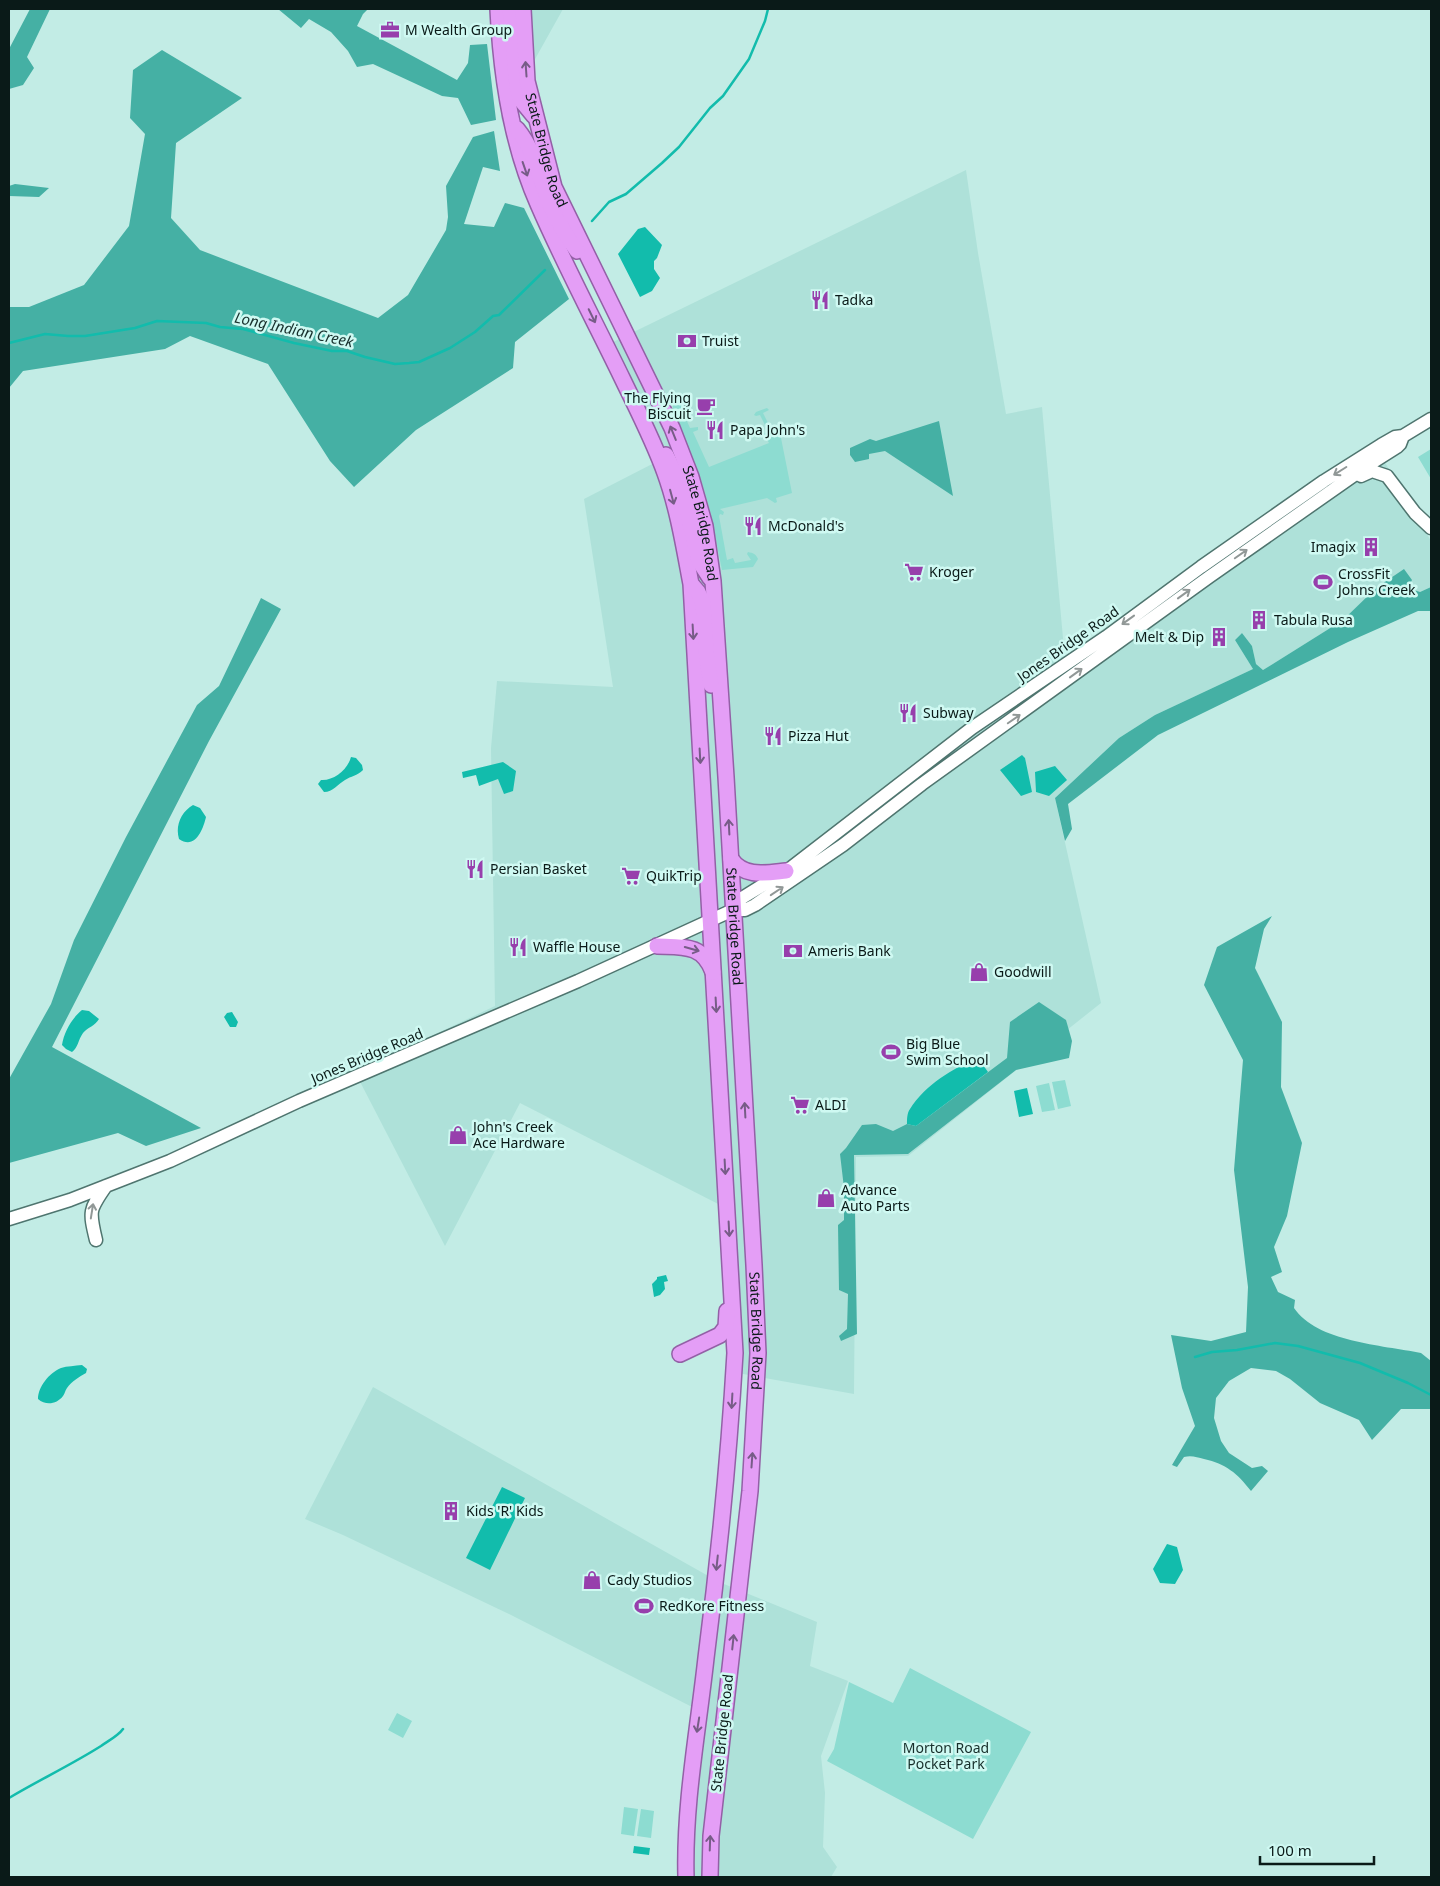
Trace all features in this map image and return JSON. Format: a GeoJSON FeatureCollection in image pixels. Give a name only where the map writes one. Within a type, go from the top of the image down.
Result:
{"type":"FeatureCollection","features":[{"type":"Feature","properties":{"kind":"highway","name":"State Bridge Road"},"geometry":{"type":"LineString","coordinates":[[498,9],[503,74],[519,151],[537,203],[640,415],[665,474],[681,530],[691,584],[735,1353],[728,1459],[691,1785],[686,1843],[686,1877]]}},
{"type":"Feature","properties":{"kind":"highway"},"geometry":{"type":"LineString","coordinates":[[510,9],[517,87],[520,99],[535,117]]}},
{"type":"Feature","properties":{"kind":"highway","name":"State Bridge Road"},"geometry":{"type":"LineString","coordinates":[[523,9],[527,81],[554,187],[672,428],[691,477],[705,526],[713,581],[731,859],[758,1354],[750,1491],[710,1836],[710,1877]]}},
{"type":"Feature","properties":{"kind":"highway"},"geometry":{"type":"LineString","coordinates":[[512,122],[530,147],[551,206],[563,231],[599,278]]}},
{"type":"Feature","properties":{"kind":"highway"},"geometry":{"type":"LineString","coordinates":[[640,415],[676,472],[688,508],[699,561],[713,581]]}},
{"type":"Feature","properties":{"kind":"highway"},"geometry":{"type":"LineString","coordinates":[[691,584],[698,592],[703,603],[707,661],[713,696],[723,735]]}},
{"type":"Feature","properties":{"kind":"highway"},"geometry":{"type":"LineString","coordinates":[[731,859],[738,867],[750,873],[786,871]]}},
{"type":"Feature","properties":{"kind":"highway"},"geometry":{"type":"LineString","coordinates":[[710,900],[715,905],[733,910]]}},
{"type":"Feature","properties":{"kind":"highway"},"geometry":{"type":"LineString","coordinates":[[657,946],[684,947],[699,951],[710,962],[714,974]]}},
{"type":"Feature","properties":{"kind":"highway","name":"State Bridge Road"},"geometry":{"type":"LineString","coordinates":[[680,1354],[720,1335],[726,1327],[725,1266],[730,1250]]}},
{"type":"Feature","properties":{"kind":"main road","name":"Jones Bridge Road"},"geometry":{"type":"LineString","coordinates":[[733,910],[742,898],[786,871],[960,736],[1106,637],[1324,481],[1386,442],[1395,437],[1403,436],[1431,419]]}},
{"type":"Feature","properties":{"kind":"main road"},"geometry":{"type":"LineString","coordinates":[[1299,513],[1400,444],[1403,436]]}},
{"type":"Feature","properties":{"kind":"main road"},"geometry":{"type":"LineString","coordinates":[[1299,513],[1313,510],[1366,472],[1372,471],[1387,476],[1415,513],[1431,528]]}},
{"type":"Feature","properties":{"kind":"main road","name":"Jones Bridge Road"},"geometry":{"type":"LineString","coordinates":[[9,1219],[106,1186],[194,1150],[299,1102],[657,946],[733,910],[745,910],[755,905],[836,850],[922,784],[1299,513]]}},
{"type":"Feature","properties":{"kind":"main road"},"geometry":{"type":"LineString","coordinates":[[922,784],[932,770],[968,744],[987,725],[995,712]]}},
{"type":"Feature","properties":{"kind":"main road"},"geometry":{"type":"LineString","coordinates":[[865,828],[870,819],[882,806],[909,784],[914,773]]}},
{"type":"Feature","properties":{"kind":"main road"},"geometry":{"type":"LineString","coordinates":[[96,1240],[90,1217],[92,1204],[106,1186]]}},
{"type":"Feature","properties":{"kind":"shaded area"},"geometry":{"type":"Polygon","coordinates":[[[30,9],[50,9],[27,57],[34,68],[23,85],[9,89],[9,49],[30,9]]]}},
{"type":"Feature","properties":{"kind":"shaded area"},"geometry":{"type":"Polygon","coordinates":[[[278,9],[368,9],[357,26],[457,80],[468,63],[470,45],[487,44],[496,120],[471,125],[458,98],[442,96],[373,64],[357,67],[348,51],[331,32],[309,19],[301,28],[278,9]]]}},
{"type":"Feature","properties":{"kind":"shaded area"},"geometry":{"type":"Polygon","coordinates":[[[502,9],[563,9],[501,120],[502,54],[502,9]]]}},
{"type":"Feature","properties":{"kind":"shaded area"},"geometry":{"type":"Polygon","coordinates":[[[162,50],[242,98],[176,143],[171,218],[200,250],[378,318],[408,295],[446,230],[448,217],[446,186],[473,137],[494,131],[500,171],[483,167],[464,224],[494,227],[505,203],[524,208],[569,299],[515,342],[513,368],[416,430],[354,487],[330,461],[268,364],[190,336],[165,349],[23,371],[9,388],[9,307],[29,307],[84,285],[129,226],[145,134],[130,118],[133,70],[162,50]]]}},
{"type":"Feature","properties":{"kind":"shaded area"},"geometry":{"type":"Polygon","coordinates":[[[966,170],[978,253],[1006,414],[1042,407],[1065,660],[1273,526],[1380,454],[1431,541],[1431,587],[1420,592],[1407,588],[1376,588],[1343,620],[1263,670],[1256,664],[1252,646],[1242,633],[1235,640],[1253,669],[1155,715],[1119,738],[1055,798],[1101,1003],[908,1156],[856,1157],[854,1394],[732,1372],[730,1210],[520,1103],[445,1246],[355,1072],[495,1006],[491,748],[497,681],[613,687],[584,499],[658,461],[609,344],[966,170]]]}},
{"type":"Feature","properties":{"kind":"shaded area"},"geometry":{"type":"Polygon","coordinates":[[[15,184],[49,188],[39,197],[9,196],[9,186],[15,184]]]}},
{"type":"Feature","properties":{"kind":"shaded area"},"geometry":{"type":"Polygon","coordinates":[[[645,227],[662,245],[654,261],[654,269],[660,278],[652,291],[640,297],[618,254],[638,229],[645,227]]]}},
{"type":"Feature","properties":{"kind":"shaded area"},"geometry":{"type":"Polygon","coordinates":[[[939,421],[953,496],[885,451],[869,454],[869,459],[855,462],[850,455],[850,448],[870,439],[876,441],[939,421]]]}},
{"type":"Feature","properties":{"kind":"shaded area"},"geometry":{"type":"Polygon","coordinates":[[[1404,569],[1412,580],[1408,588],[1420,592],[1431,587],[1431,611],[1418,611],[1348,642],[1158,735],[1068,804],[1072,829],[1065,841],[1055,798],[1119,738],[1155,715],[1253,669],[1235,640],[1242,633],[1252,646],[1256,664],[1263,670],[1343,620],[1376,588],[1404,569]]]}},
{"type":"Feature","properties":{"kind":"shaded area"},"geometry":{"type":"Polygon","coordinates":[[[261,598],[281,609],[209,741],[52,1047],[201,1128],[146,1146],[118,1133],[9,1163],[9,1079],[51,1004],[74,940],[126,837],[197,705],[219,686],[261,598]]]}},
{"type":"Feature","properties":{"kind":"shaded area"},"geometry":{"type":"Polygon","coordinates":[[[1022,755],[1025,758],[1032,792],[1021,796],[1000,770],[1022,755]]]}},
{"type":"Feature","properties":{"kind":"shaded area"},"geometry":{"type":"Polygon","coordinates":[[[351,757],[356,758],[362,765],[363,770],[333,789],[324,792],[318,784],[321,780],[331,779],[344,770],[351,757]]]}},
{"type":"Feature","properties":{"kind":"shaded area"},"geometry":{"type":"Polygon","coordinates":[[[503,762],[516,771],[513,791],[504,794],[498,779],[479,786],[476,775],[463,778],[462,772],[503,762]]]}},
{"type":"Feature","properties":{"kind":"shaded area"},"geometry":{"type":"Polygon","coordinates":[[[1055,766],[1067,780],[1049,796],[1036,792],[1035,772],[1055,766]]]}},
{"type":"Feature","properties":{"kind":"shaded area"},"geometry":{"type":"Polygon","coordinates":[[[193,805],[200,808],[206,817],[197,837],[190,842],[185,842],[179,839],[179,824],[182,815],[193,805]]]}},
{"type":"Feature","properties":{"kind":"shaded area"},"geometry":{"type":"Polygon","coordinates":[[[1272,916],[1264,929],[1255,968],[1282,1022],[1281,1087],[1302,1143],[1287,1216],[1274,1247],[1282,1272],[1271,1277],[1278,1292],[1295,1300],[1294,1308],[1304,1319],[1318,1328],[1351,1340],[1421,1353],[1431,1361],[1431,1409],[1401,1409],[1372,1440],[1359,1420],[1320,1403],[1290,1379],[1276,1371],[1251,1368],[1229,1381],[1216,1398],[1214,1418],[1221,1441],[1229,1453],[1252,1468],[1262,1466],[1268,1471],[1251,1491],[1230,1470],[1212,1461],[1187,1456],[1184,1457],[1177,1467],[1172,1465],[1195,1426],[1182,1388],[1171,1335],[1211,1341],[1246,1332],[1248,1287],[1234,1170],[1243,1060],[1204,985],[1217,947],[1272,916]]]}},
{"type":"Feature","properties":{"kind":"shaded area"},"geometry":{"type":"Polygon","coordinates":[[[1039,1002],[1066,1020],[1072,1041],[1069,1058],[1016,1070],[908,1154],[854,1155],[857,1334],[841,1341],[839,1336],[847,1329],[848,1294],[839,1290],[838,1225],[844,1220],[844,1188],[840,1154],[862,1125],[876,1124],[893,1131],[907,1124],[916,1126],[1007,1058],[1010,1022],[1039,1002]]]}},
{"type":"Feature","properties":{"kind":"shaded area"},"geometry":{"type":"Polygon","coordinates":[[[82,1010],[89,1011],[99,1019],[83,1033],[72,1052],[62,1045],[63,1040],[72,1021],[82,1010]]]}},
{"type":"Feature","properties":{"kind":"shaded area"},"geometry":{"type":"Polygon","coordinates":[[[232,1012],[238,1022],[236,1027],[230,1027],[224,1017],[227,1013],[232,1012]]]}},
{"type":"Feature","properties":{"kind":"shaded area"},"geometry":{"type":"Polygon","coordinates":[[[978,1058],[988,1072],[916,1126],[907,1124],[909,1111],[923,1092],[949,1072],[978,1058]]]}},
{"type":"Feature","properties":{"kind":"shaded area"},"geometry":{"type":"Polygon","coordinates":[[[1027,1088],[1033,1114],[1019,1117],[1014,1091],[1027,1088]]]}},
{"type":"Feature","properties":{"kind":"shaded area"},"geometry":{"type":"Polygon","coordinates":[[[666,1275],[668,1281],[664,1282],[665,1289],[660,1295],[654,1297],[652,1284],[657,1277],[666,1275]]]}},
{"type":"Feature","properties":{"kind":"shaded area"},"geometry":{"type":"Polygon","coordinates":[[[82,1365],[87,1369],[86,1373],[71,1383],[61,1399],[55,1402],[44,1403],[38,1399],[42,1385],[52,1373],[63,1367],[82,1365]]]}},
{"type":"Feature","properties":{"kind":"shaded area"},"geometry":{"type":"Polygon","coordinates":[[[373,1387],[719,1582],[817,1622],[810,1666],[848,1681],[821,1756],[825,1793],[823,1847],[837,1867],[831,1877],[687,1877],[698,1710],[513,1616],[343,1535],[305,1519],[373,1387]]]}},
{"type":"Feature","properties":{"kind":"shaded area"},"geometry":{"type":"Polygon","coordinates":[[[502,1487],[525,1498],[490,1570],[466,1558],[502,1487]]]}},
{"type":"Feature","properties":{"kind":"shaded area"},"geometry":{"type":"Polygon","coordinates":[[[1167,1544],[1177,1547],[1183,1570],[1175,1584],[1160,1583],[1153,1569],[1167,1544]]]}},
{"type":"Feature","properties":{"kind":"shaded area"},"geometry":{"type":"Polygon","coordinates":[[[634,1846],[650,1848],[649,1855],[633,1853],[634,1846]]]}},
{"type":"Feature","properties":{"kind":"green space"},"geometry":{"type":"Polygon","coordinates":[[[678,402],[685,404],[685,408],[682,410],[690,428],[698,427],[698,430],[693,432],[709,467],[769,443],[764,434],[768,431],[760,415],[754,415],[756,412],[767,408],[769,410],[763,413],[774,435],[780,433],[792,493],[776,498],[777,502],[775,503],[767,498],[720,509],[724,512],[723,515],[720,514],[719,516],[727,560],[733,558],[735,563],[751,560],[747,554],[748,552],[755,555],[758,559],[753,567],[722,570],[710,511],[701,480],[673,408],[673,404],[678,402]]]}},
{"type":"Feature","properties":{"kind":"green space"},"geometry":{"type":"Polygon","coordinates":[[[1431,449],[1431,479],[1418,457],[1431,449]]]}},
{"type":"Feature","properties":{"kind":"green space"},"geometry":{"type":"Polygon","coordinates":[[[1065,1080],[1071,1106],[1058,1109],[1052,1082],[1065,1080]]]}},
{"type":"Feature","properties":{"kind":"green space"},"geometry":{"type":"Polygon","coordinates":[[[1049,1083],[1055,1110],[1042,1112],[1036,1086],[1049,1083]]]}},
{"type":"Feature","properties":{"kind":"green space","name":"Morton Road Pocket Park"},"geometry":{"type":"Polygon","coordinates":[[[910,1668],[1031,1732],[973,1839],[827,1761],[834,1749],[849,1682],[893,1703],[910,1668]]]}},
{"type":"Feature","properties":{"kind":"green space"},"geometry":{"type":"Polygon","coordinates":[[[397,1713],[412,1721],[403,1738],[388,1730],[397,1713]]]}},
{"type":"Feature","properties":{"kind":"green space"},"geometry":{"type":"Polygon","coordinates":[[[624,1807],[638,1809],[634,1836],[621,1834],[624,1807]]]}},
{"type":"Feature","properties":{"kind":"green space"},"geometry":{"type":"Polygon","coordinates":[[[641,1809],[654,1811],[651,1838],[637,1836],[641,1809]]]}},
{"type":"Feature","properties":{"kind":"waterway","name":"Long Indian Creek"},"geometry":{"type":"LineString","coordinates":[[592,221],[609,202],[626,194],[679,147],[710,108],[723,96],[749,59],[768,9]]}},
{"type":"Feature","properties":{"kind":"waterway","name":"Long Indian Creek"},"geometry":{"type":"LineString","coordinates":[[9,343],[45,334],[85,336],[135,328],[157,321],[206,323],[220,327],[243,329],[332,351],[347,351],[395,364],[419,362],[450,348],[475,332],[493,316],[499,315],[545,270]]}},
{"type":"Feature","properties":{"kind":"waterway"},"geometry":{"type":"LineString","coordinates":[[1195,1357],[1212,1352],[1237,1350],[1275,1343],[1298,1346],[1360,1363],[1431,1395]]}},
{"type":"Feature","properties":{"kind":"waterway"},"geometry":{"type":"LineString","coordinates":[[9,1798],[90,1753],[123,1729]]}},
{"type":"Feature","properties":{"kind":"place","name":"M Wealth Group"},"geometry":{"type":"Point","coordinates":[390,30]}},
{"type":"Feature","properties":{"kind":"place","name":"Tadka"},"geometry":{"type":"Point","coordinates":[820,300]}},
{"type":"Feature","properties":{"kind":"place","name":"Truist"},"geometry":{"type":"Point","coordinates":[687,341]}},
{"type":"Feature","properties":{"kind":"place","name":"The Flying Biscuit"},"geometry":{"type":"Point","coordinates":[706,406]}},
{"type":"Feature","properties":{"kind":"place","name":"Papa John's"},"geometry":{"type":"Point","coordinates":[715,430]}},
{"type":"Feature","properties":{"kind":"place","name":"McDonald's"},"geometry":{"type":"Point","coordinates":[753,526]}},
{"type":"Feature","properties":{"kind":"place","name":"Imagix"},"geometry":{"type":"Point","coordinates":[1371,547]}},
{"type":"Feature","properties":{"kind":"place","name":"Kroger"},"geometry":{"type":"Point","coordinates":[914,572]}},
{"type":"Feature","properties":{"kind":"place","name":"CrossFit Johns Creek"},"geometry":{"type":"Point","coordinates":[1323,582]}},
{"type":"Feature","properties":{"kind":"place","name":"Tabula Rusa"},"geometry":{"type":"Point","coordinates":[1259,620]}},
{"type":"Feature","properties":{"kind":"place","name":"Melt & Dip"},"geometry":{"type":"Point","coordinates":[1219,637]}},
{"type":"Feature","properties":{"kind":"place","name":"Subway"},"geometry":{"type":"Point","coordinates":[908,713]}},
{"type":"Feature","properties":{"kind":"place","name":"Pizza Hut"},"geometry":{"type":"Point","coordinates":[773,736]}},
{"type":"Feature","properties":{"kind":"place","name":"Persian Basket"},"geometry":{"type":"Point","coordinates":[475,869]}},
{"type":"Feature","properties":{"kind":"place","name":"QuikTrip"},"geometry":{"type":"Point","coordinates":[631,876]}},
{"type":"Feature","properties":{"kind":"place","name":"Waffle House"},"geometry":{"type":"Point","coordinates":[518,947]}},
{"type":"Feature","properties":{"kind":"place","name":"Ameris Bank"},"geometry":{"type":"Point","coordinates":[793,951]}},
{"type":"Feature","properties":{"kind":"place","name":"Goodwill"},"geometry":{"type":"Point","coordinates":[979,972]}},
{"type":"Feature","properties":{"kind":"place","name":"Big Blue Swim School"},"geometry":{"type":"Point","coordinates":[891,1052]}},
{"type":"Feature","properties":{"kind":"place","name":"ALDI"},"geometry":{"type":"Point","coordinates":[800,1105]}},
{"type":"Feature","properties":{"kind":"place","name":"John's Creek Ace Hardware"},"geometry":{"type":"Point","coordinates":[458,1135]}},
{"type":"Feature","properties":{"kind":"place","name":"Advance Auto Parts"},"geometry":{"type":"Point","coordinates":[826,1198]}},
{"type":"Feature","properties":{"kind":"place","name":"Kids 'R' Kids"},"geometry":{"type":"Point","coordinates":[451,1511]}},
{"type":"Feature","properties":{"kind":"place","name":"Cady Studios"},"geometry":{"type":"Point","coordinates":[592,1580]}},
{"type":"Feature","properties":{"kind":"place","name":"RedKore Fitness"},"geometry":{"type":"Point","coordinates":[644,1606]}}]}
